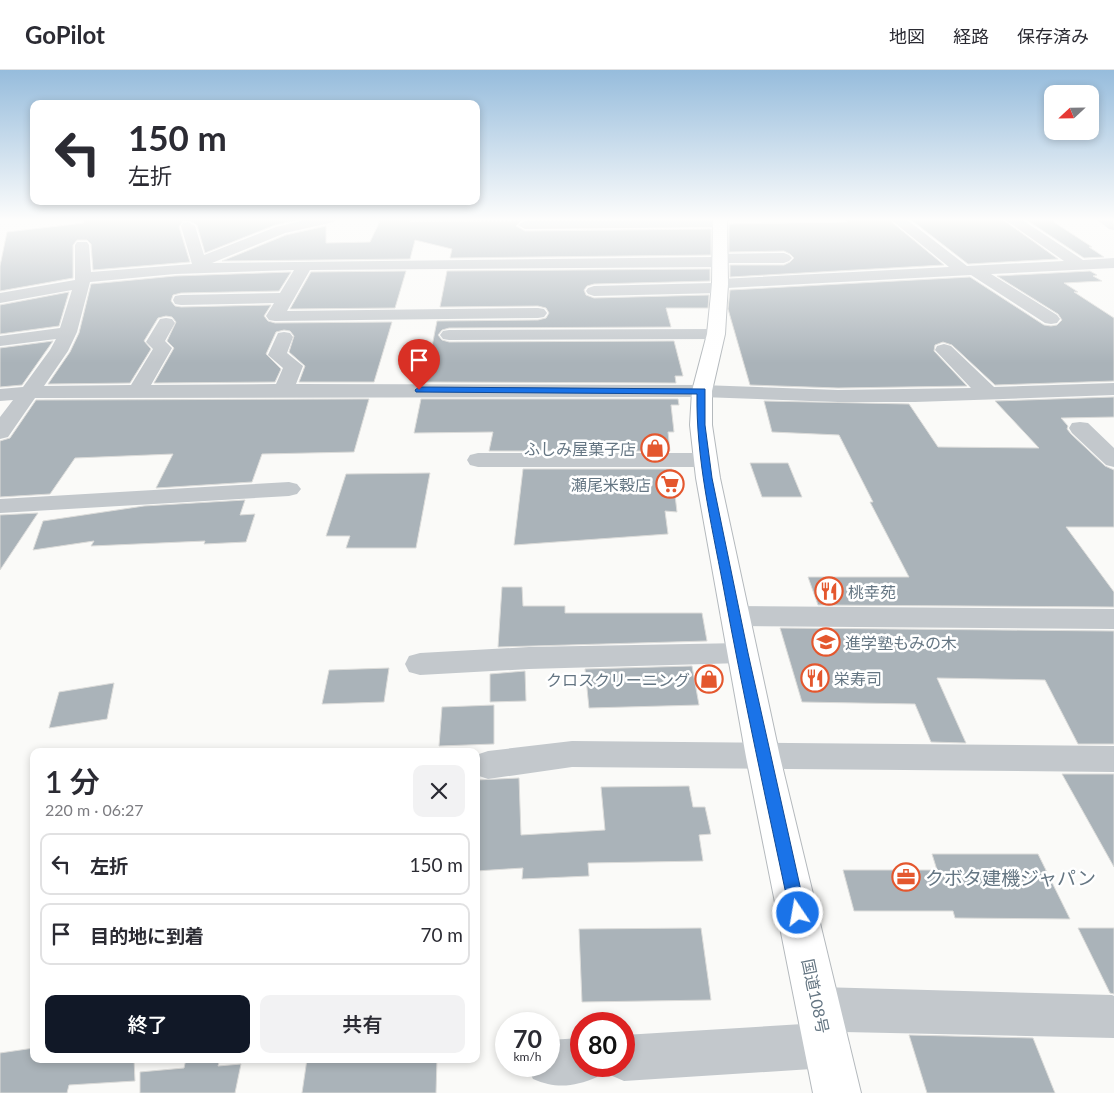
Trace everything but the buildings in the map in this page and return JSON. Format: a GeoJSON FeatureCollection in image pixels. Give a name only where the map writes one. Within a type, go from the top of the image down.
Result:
{"type":"FeatureCollection","features":[{"type":"Feature","properties":{"kind":"highway","name":"国道108号"},"geometry":{"type":"LineString","coordinates":[[720,267],[716,334],[702,391],[701,425],[705,460],[734,616],[837,1093]]}},
{"type":"Feature","properties":{"kind":"street"},"geometry":{"type":"LineString","coordinates":[[0,432],[59,351],[68,332],[83,281],[83,267]]}},
{"type":"Feature","properties":{"kind":"street"},"geometry":{"type":"LineString","coordinates":[[175,269],[183,267]]}},
{"type":"Feature","properties":{"kind":"street"},"geometry":{"type":"LineString","coordinates":[[0,298],[83,281],[198,267]]}},
{"type":"Feature","properties":{"kind":"street"},"geometry":{"type":"LineString","coordinates":[[304,267],[274,316],[538,313]]}},
{"type":"Feature","properties":{"kind":"street"},"geometry":{"type":"LineString","coordinates":[[397,267],[720,273],[809,281],[1041,267]]}},
{"type":"Feature","properties":{"kind":"street"},"geometry":{"type":"LineString","coordinates":[[594,292],[720,273],[747,267]]}},
{"type":"Feature","properties":{"kind":"street"},"geometry":{"type":"LineString","coordinates":[[963,267],[1050,319]]}},
{"type":"Feature","properties":{"kind":"street"},"geometry":{"type":"LineString","coordinates":[[181,300],[285,298]]}},
{"type":"Feature","properties":{"kind":"street"},"geometry":{"type":"LineString","coordinates":[[137,391],[163,348],[155,342],[166,323]]}},
{"type":"Feature","properties":{"kind":"street"},"geometry":{"type":"LineString","coordinates":[[0,341],[68,332]]}},
{"type":"Feature","properties":{"kind":"street"},"geometry":{"type":"LineString","coordinates":[[449,335],[716,334]]}},
{"type":"Feature","properties":{"kind":"street"},"geometry":{"type":"LineString","coordinates":[[284,338],[277,355],[293,366],[284,391]]}},
{"type":"Feature","properties":{"kind":"street"},"geometry":{"type":"LineString","coordinates":[[944,350],[988,393]]}},
{"type":"Feature","properties":{"kind":"street"},"geometry":{"type":"LineString","coordinates":[[0,395],[29,392],[137,391],[702,391],[803,396],[1110,393]]}},
{"type":"Feature","properties":{"kind":"street"},"geometry":{"type":"LineString","coordinates":[[1080,428],[1114,460]]}},
{"type":"Feature","properties":{"kind":"street"},"geometry":{"type":"LineString","coordinates":[[478,460],[705,460]]}},
{"type":"Feature","properties":{"kind":"street"},"geometry":{"type":"LineString","coordinates":[[0,506],[289,489]]}},
{"type":"Feature","properties":{"kind":"street"},"geometry":{"type":"LineString","coordinates":[[734,616],[1114,619]]}},
{"type":"Feature","properties":{"kind":"street"},"geometry":{"type":"LineString","coordinates":[[420,664],[529,658],[742,653]]}},
{"type":"Feature","properties":{"kind":"street"},"geometry":{"type":"LineString","coordinates":[[488,765],[572,754],[1114,759]]}},
{"type":"Feature","properties":{"kind":"street"},"geometry":{"type":"LineString","coordinates":[[635,1056],[823,1027],[1112,1016]]}},
{"type":"Feature","properties":{"kind":"place","name":"ふしみ屋菓子店"},"geometry":{"type":"Point","coordinates":[655,448]}},
{"type":"Feature","properties":{"kind":"place","name":"瀬尾米穀店"},"geometry":{"type":"Point","coordinates":[670,484]}},
{"type":"Feature","properties":{"kind":"place","name":"桃幸苑"},"geometry":{"type":"Point","coordinates":[829,591]}},
{"type":"Feature","properties":{"kind":"place","name":"進学塾もみの木"},"geometry":{"type":"Point","coordinates":[826,642]}},
{"type":"Feature","properties":{"kind":"place","name":"栄寿司"},"geometry":{"type":"Point","coordinates":[815,678]}},
{"type":"Feature","properties":{"kind":"place","name":"クロスクリーニング"},"geometry":{"type":"Point","coordinates":[709,679]}},
{"type":"Feature","properties":{"kind":"place","name":"クボタ建機ジャパン"},"geometry":{"type":"Point","coordinates":[906,877]}},
{"type":"Feature","properties":{"kind":"route"},"geometry":{"type":"LineString","coordinates":[[419,390],[702,391],[701,425],[708,478],[742,653],[798,913]]}}]}
